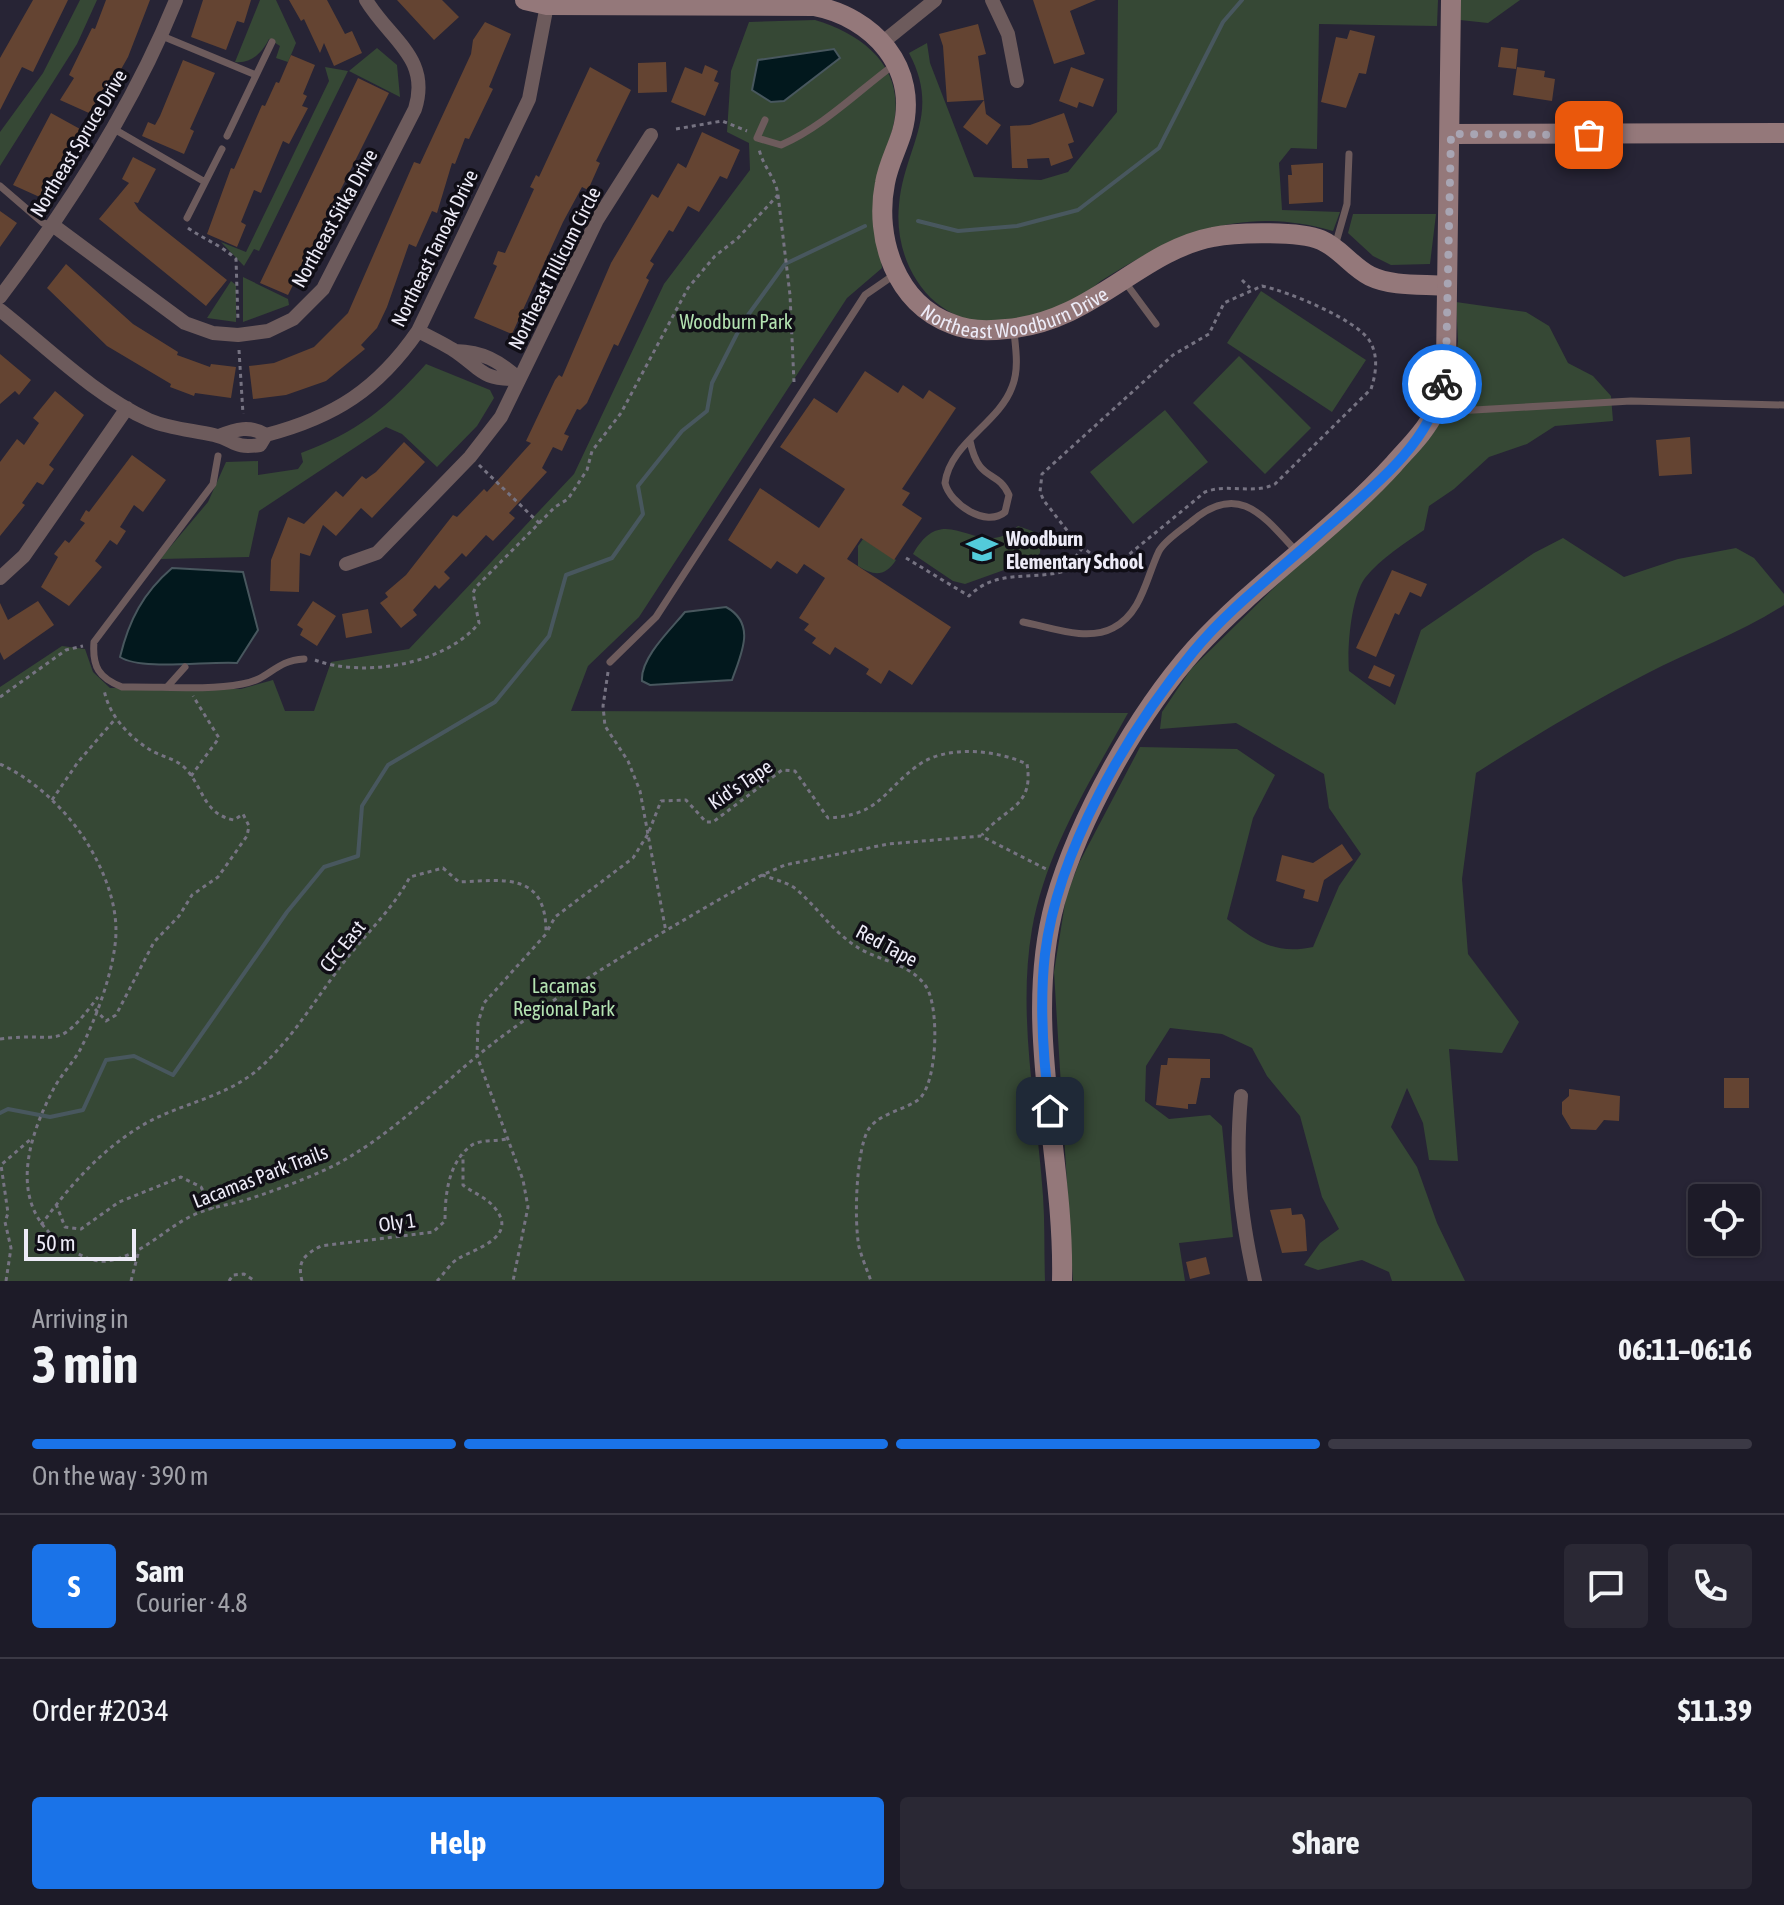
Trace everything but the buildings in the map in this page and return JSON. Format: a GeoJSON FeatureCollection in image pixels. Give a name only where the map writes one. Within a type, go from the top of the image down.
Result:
{"type":"FeatureCollection","features":[{"type":"Feature","properties":{"kind":"street","name":"Northeast Spruce Drive"},"geometry":{"type":"LineString","coordinates":[[0,297],[54,226],[162,36],[176,0]]}},
{"type":"Feature","properties":{"kind":"street","name":"Northeast Sitka Drive"},"geometry":{"type":"LineString","coordinates":[[54,226],[185,323],[213,333],[238,335],[268,331],[293,319],[323,289],[415,109],[422,87],[418,70],[406,50],[366,0]]}},
{"type":"Feature","properties":{"kind":"street","name":"Northeast Woodburn Drive"},"geometry":{"type":"LineString","coordinates":[[525,0],[547,5],[814,6],[835,10],[857,20],[883,42],[903,78],[902,130],[884,185],[883,233],[896,274],[907,292],[951,324],[992,330],[1043,324],[1076,311],[1189,244],[1215,236],[1304,236],[1323,241],[1369,275],[1393,283],[1447,286]]}},
{"type":"Feature","properties":{"kind":"street"},"geometry":{"type":"LineString","coordinates":[[883,42],[935,0]]}},
{"type":"Feature","properties":{"kind":"street"},"geometry":{"type":"LineString","coordinates":[[992,0],[1008,34],[1017,81]]}},
{"type":"Feature","properties":{"kind":"street"},"geometry":{"type":"LineString","coordinates":[[1062,1281],[1060,1186],[1042,1029],[1045,955],[1063,878],[1104,789],[1153,705],[1195,650],[1377,482],[1425,428],[1434,412],[1446,364],[1451,0]]}},
{"type":"Feature","properties":{"kind":"street","name":"Northeast Tanoak Drive"},"geometry":{"type":"LineString","coordinates":[[0,310],[127,408],[176,429],[219,436],[232,445],[260,445],[266,435],[300,426],[344,407],[380,378],[418,331],[529,99],[547,5]]}},
{"type":"Feature","properties":{"kind":"street"},"geometry":{"type":"LineString","coordinates":[[1451,134],[1784,133]]}},
{"type":"Feature","properties":{"kind":"street","name":"Northeast Tillicum Circle"},"geometry":{"type":"LineString","coordinates":[[346,564],[377,553],[470,457],[501,417],[597,220],[651,135]]}},
{"type":"Feature","properties":{"kind":"street","name":"Northeast Tillicum Circle"},"geometry":{"type":"LineString","coordinates":[[418,331],[455,351],[480,352],[500,362],[519,379]]}},
{"type":"Feature","properties":{"kind":"street"},"geometry":{"type":"LineString","coordinates":[[0,578],[24,556],[127,408]]}},
{"type":"Feature","properties":{"kind":"street","name":"Northeast Tanoak Drive"},"geometry":{"type":"LineString","coordinates":[[219,436],[244,428]]}},
{"type":"Feature","properties":{"kind":"street"},"geometry":{"type":"LineString","coordinates":[[244,428],[256,429],[266,435]]}},
{"type":"Feature","properties":{"kind":"street"},"geometry":{"type":"LineString","coordinates":[[1241,1096],[1236,1156],[1240,1212],[1255,1281]]}},
{"type":"Feature","properties":{"kind":"lane"},"geometry":{"type":"LineString","coordinates":[[162,36],[256,75]]}},
{"type":"Feature","properties":{"kind":"lane"},"geometry":{"type":"LineString","coordinates":[[227,136],[272,42]]}},
{"type":"Feature","properties":{"kind":"lane"},"geometry":{"type":"LineString","coordinates":[[765,120],[757,138],[781,145],[805,135],[896,62]]}},
{"type":"Feature","properties":{"kind":"lane"},"geometry":{"type":"LineString","coordinates":[[111,127],[205,182]]}},
{"type":"Feature","properties":{"kind":"lane"},"geometry":{"type":"LineString","coordinates":[[187,218],[222,149]]}},
{"type":"Feature","properties":{"kind":"lane"},"geometry":{"type":"LineString","coordinates":[[1333,248],[1347,204],[1349,154]]}},
{"type":"Feature","properties":{"kind":"lane","name":"Northeast Sitka Drive"},"geometry":{"type":"LineString","coordinates":[[0,186],[43,223],[54,226]]}},
{"type":"Feature","properties":{"kind":"lane"},"geometry":{"type":"LineString","coordinates":[[610,662],[656,617],[865,295],[896,274]]}},
{"type":"Feature","properties":{"kind":"lane"},"geometry":{"type":"LineString","coordinates":[[1125,282],[1156,324]]}},
{"type":"Feature","properties":{"kind":"lane"},"geometry":{"type":"LineString","coordinates":[[970,441],[975,461],[1003,485],[1009,495],[1009,507],[995,518],[983,517],[947,492],[946,474],[970,441],[1012,389],[1017,365],[1014,329]]}},
{"type":"Feature","properties":{"kind":"lane"},"geometry":{"type":"LineString","coordinates":[[1434,412],[1631,401],[1784,405]]}},
{"type":"Feature","properties":{"kind":"lane"},"geometry":{"type":"LineString","coordinates":[[218,456],[213,484],[94,642],[96,670],[111,683],[122,687],[241,685],[263,679],[285,660],[304,659]]}},
{"type":"Feature","properties":{"kind":"lane"},"geometry":{"type":"LineString","coordinates":[[1023,622],[1091,635],[1112,629],[1134,614],[1161,547],[1205,509],[1219,504],[1234,503],[1262,514],[1299,553]]}},
{"type":"Feature","properties":{"kind":"lane"},"geometry":{"type":"LineString","coordinates":[[168,686],[185,667]]}},
{"type":"Feature","properties":{"kind":"path"},"geometry":{"type":"LineString","coordinates":[[676,129],[722,121],[757,138],[762,163],[776,184],[778,195],[790,295],[795,401]]}},
{"type":"Feature","properties":{"kind":"path"},"geometry":{"type":"LineString","coordinates":[[304,659],[336,668],[406,665],[451,645],[479,623],[473,593],[476,587],[541,525],[555,507],[568,499],[587,470],[592,451],[621,413],[688,288],[715,256],[738,238],[778,195]]}},
{"type":"Feature","properties":{"kind":"path"},"geometry":{"type":"LineString","coordinates":[[187,218],[185,226],[205,240],[219,244],[238,263],[238,328]]}},
{"type":"Feature","properties":{"kind":"path"},"geometry":{"type":"LineString","coordinates":[[1242,280],[1250,288]]}},
{"type":"Feature","properties":{"kind":"path"},"geometry":{"type":"LineString","coordinates":[[1250,288],[1277,289],[1327,312],[1363,334],[1374,355],[1376,373],[1371,389],[1361,403],[1275,484],[1259,489],[1229,486],[1205,492],[1121,561],[1099,559],[1083,547],[1044,501],[1040,492],[1042,474],[1173,355],[1209,334],[1224,303],[1250,288]]}},
{"type":"Feature","properties":{"kind":"path"},"geometry":{"type":"LineString","coordinates":[[239,350],[244,428]]}},
{"type":"Feature","properties":{"kind":"path"},"geometry":{"type":"LineString","coordinates":[[470,457],[541,525]]}},
{"type":"Feature","properties":{"kind":"path"},"geometry":{"type":"LineString","coordinates":[[906,558],[969,596],[990,580],[1005,576],[1065,571],[1083,547]]}},
{"type":"Feature","properties":{"kind":"path"},"geometry":{"type":"LineString","coordinates":[[0,697],[66,650],[94,642]]}},
{"type":"Feature","properties":{"kind":"path"},"geometry":{"type":"LineString","coordinates":[[610,662],[603,706],[605,726],[628,761],[640,791],[666,932]]}},
{"type":"Feature","properties":{"kind":"path"},"geometry":{"type":"LineString","coordinates":[[95,1009],[106,1021],[116,1015],[154,942],[179,916],[192,895],[218,877],[247,836],[247,817],[243,814],[234,820],[213,812],[191,776],[178,762],[138,741],[116,718],[103,688],[111,683]]}},
{"type":"Feature","properties":{"kind":"path"},"geometry":{"type":"LineString","coordinates":[[191,776],[219,738],[193,701],[194,686]]}},
{"type":"Feature","properties":{"kind":"path"},"geometry":{"type":"LineString","coordinates":[[52,800],[78,762],[116,718]]}},
{"type":"Feature","properties":{"kind":"path","name":"Kid's Tape"},"geometry":{"type":"LineString","coordinates":[[648,834],[661,801],[686,800],[706,822],[713,822],[782,770],[795,771],[828,818],[842,817],[878,805],[919,764],[957,752],[1001,753],[1027,764],[1030,781],[1022,802],[998,816],[981,836]]}},
{"type":"Feature","properties":{"kind":"path"},"geometry":{"type":"LineString","coordinates":[[0,764],[52,800],[76,826],[99,862],[113,901],[115,945],[101,994],[80,1050],[48,1102],[26,1163],[28,1199],[40,1226]]}},
{"type":"Feature","properties":{"kind":"path"},"geometry":{"type":"LineString","coordinates":[[513,1281],[528,1207],[509,1138],[477,1056],[478,1023],[484,1003],[546,934],[555,917],[633,858],[648,834]]}},
{"type":"Feature","properties":{"kind":"path"},"geometry":{"type":"LineString","coordinates":[[981,836],[1063,878]]}},
{"type":"Feature","properties":{"kind":"path","name":"Lacamas Park Trails"},"geometry":{"type":"LineString","coordinates":[[40,1226],[90,1259],[106,1261],[139,1250],[197,1213],[252,1198],[333,1165],[365,1146],[477,1056],[551,1003],[762,875],[785,865],[888,844],[981,836]]}},
{"type":"Feature","properties":{"kind":"path","name":"CFC East"},"geometry":{"type":"LineString","coordinates":[[40,1226],[86,1168],[107,1150],[151,1121],[225,1092],[256,1071],[307,1015],[347,958],[395,904],[410,877],[443,868],[459,882],[511,880],[528,887],[546,911],[546,934]]}},
{"type":"Feature","properties":{"kind":"path","name":"Red Tape"},"geometry":{"type":"LineString","coordinates":[[762,875],[794,887],[833,931],[860,949],[909,969],[927,986],[932,1002],[934,1063],[930,1084],[920,1099],[875,1122],[867,1132],[861,1155],[856,1222],[859,1248],[871,1281]]}},
{"type":"Feature","properties":{"kind":"path"},"geometry":{"type":"LineString","coordinates":[[0,1039],[58,1038],[72,1032],[101,994]]}},
{"type":"Feature","properties":{"kind":"path"},"geometry":{"type":"LineString","coordinates":[[6,1281],[11,1248],[5,1222],[8,1213],[1,1165],[35,1135]]}},
{"type":"Feature","properties":{"kind":"path"},"geometry":{"type":"LineString","coordinates":[[437,1281],[458,1259],[492,1243],[499,1234],[501,1220],[496,1209],[463,1185],[463,1155],[473,1144],[509,1138]]}},
{"type":"Feature","properties":{"kind":"path","name":"Oly 1"},"geometry":{"type":"LineString","coordinates":[[302,1281],[299,1267],[305,1254],[321,1246],[433,1232],[445,1221],[445,1195],[457,1162],[463,1155]]}},
{"type":"Feature","properties":{"kind":"path"},"geometry":{"type":"LineString","coordinates":[[56,1204],[65,1227],[81,1229],[119,1202],[181,1177],[201,1187],[213,1209]]}},
{"type":"Feature","properties":{"kind":"path"},"geometry":{"type":"LineString","coordinates":[[131,1281],[139,1250]]}},
{"type":"Feature","properties":{"kind":"path"},"geometry":{"type":"LineString","coordinates":[[229,1281],[233,1275],[244,1274],[255,1281]]}},
{"type":"Feature","properties":{"kind":"green space"},"geometry":{"type":"Polygon","coordinates":[[[80,0],[97,0],[77,44],[0,166],[0,132],[43,73],[80,0]]]}},
{"type":"Feature","properties":{"kind":"green space"},"geometry":{"type":"Polygon","coordinates":[[[260,0],[276,0],[296,43],[288,62],[276,58],[280,46],[269,39],[255,56],[235,62],[260,0]]]}},
{"type":"Feature","properties":{"kind":"green space"},"geometry":{"type":"Polygon","coordinates":[[[1118,0],[1438,0],[1437,26],[1319,24],[1317,149],[1291,148],[1279,163],[1282,210],[1340,212],[1333,231],[1270,221],[1241,222],[1213,228],[1159,248],[1101,281],[1080,298],[1050,312],[993,322],[971,320],[951,313],[920,286],[902,248],[899,205],[902,184],[922,113],[918,75],[909,53],[927,43],[930,63],[974,177],[1041,180],[1068,172],[1117,112],[1118,0]]]}},
{"type":"Feature","properties":{"kind":"green space"},"geometry":{"type":"Polygon","coordinates":[[[1460,0],[1520,0],[1488,23],[1460,20],[1460,0]]]}},
{"type":"Feature","properties":{"kind":"green space","name":"Lacamas Regional Park"},"geometry":{"type":"Polygon","coordinates":[[[815,20],[865,45],[888,72],[896,106],[873,202],[882,268],[847,298],[639,617],[588,666],[571,711],[1128,713],[1059,844],[1032,929],[1027,1029],[1043,1196],[1045,1281],[0,1281],[0,687],[62,646],[85,649],[93,672],[110,688],[241,689],[273,680],[285,711],[314,711],[331,662],[409,649],[574,474],[664,284],[750,170],[749,143],[727,132],[731,71],[749,22],[815,20]],[[834,49],[758,60],[752,90],[771,102],[784,101],[839,58],[834,49]]]}},
{"type":"Feature","properties":{"kind":"green space"},"geometry":{"type":"Polygon","coordinates":[[[377,48],[397,65],[400,97],[349,71],[377,48]]]}},
{"type":"Feature","properties":{"kind":"green space"},"geometry":{"type":"Polygon","coordinates":[[[325,67],[348,71],[259,251],[254,249],[244,266],[221,242],[246,252],[329,81],[325,67]]]}},
{"type":"Feature","properties":{"kind":"green space"},"geometry":{"type":"Polygon","coordinates":[[[1353,214],[1436,214],[1430,264],[1391,265],[1373,256],[1348,233],[1353,214]]]}},
{"type":"Feature","properties":{"kind":"green space"},"geometry":{"type":"Polygon","coordinates":[[[243,277],[288,299],[289,305],[243,322],[243,277]]]}},
{"type":"Feature","properties":{"kind":"green space"},"geometry":{"type":"Polygon","coordinates":[[[231,281],[236,285],[236,322],[207,318],[231,281]]]}},
{"type":"Feature","properties":{"kind":"green space"},"geometry":{"type":"Polygon","coordinates":[[[1261,291],[1366,360],[1332,412],[1227,343],[1261,291]]]}},
{"type":"Feature","properties":{"kind":"green space"},"geometry":{"type":"Polygon","coordinates":[[[1456,302],[1526,312],[1549,326],[1568,363],[1593,376],[1611,396],[1613,421],[1555,426],[1527,444],[1489,457],[1454,489],[1429,506],[1424,530],[1378,564],[1360,587],[1351,623],[1349,671],[1395,705],[1421,630],[1534,553],[1563,538],[1624,577],[1678,559],[1736,548],[1754,558],[1784,594],[1784,605],[1603,697],[1476,773],[1462,879],[1468,954],[1519,1022],[1502,1053],[1449,1049],[1458,1161],[1429,1160],[1423,1123],[1407,1088],[1391,1127],[1417,1167],[1437,1223],[1465,1281],[1392,1281],[1389,1272],[1362,1260],[1318,1270],[1304,1265],[1320,1243],[1339,1229],[1322,1197],[1300,1116],[1267,1076],[1252,1048],[1222,1034],[1170,1028],[1146,1066],[1145,1101],[1169,1119],[1210,1115],[1222,1126],[1233,1237],[1179,1243],[1185,1281],[1073,1281],[1054,972],[1066,897],[1079,863],[1140,747],[1237,749],[1275,775],[1253,818],[1227,919],[1267,944],[1288,949],[1313,947],[1339,886],[1361,854],[1329,808],[1324,774],[1236,723],[1160,729],[1162,712],[1191,669],[1425,440],[1455,364],[1458,341],[1456,302]]]}},
{"type":"Feature","properties":{"kind":"green space"},"geometry":{"type":"Polygon","coordinates":[[[1239,356],[1311,428],[1265,474],[1193,403],[1239,356]]]}},
{"type":"Feature","properties":{"kind":"green space"},"geometry":{"type":"Polygon","coordinates":[[[426,364],[490,390],[494,398],[477,426],[437,467],[402,434],[386,427],[259,511],[249,557],[160,559],[208,502],[226,462],[258,461],[258,475],[298,469],[303,462],[301,453],[339,436],[370,417],[398,394],[426,364]]]}},
{"type":"Feature","properties":{"kind":"green space"},"geometry":{"type":"Polygon","coordinates":[[[1165,410],[1208,462],[1133,524],[1090,472],[1165,410]]]}},
{"type":"Feature","properties":{"kind":"green space"},"geometry":{"type":"Polygon","coordinates":[[[1018,526],[1035,532],[1041,542],[1040,553],[1035,559],[965,584],[953,581],[913,554],[925,537],[938,530],[950,529],[989,538],[1003,536],[1018,526]]]}},
{"type":"Feature","properties":{"kind":"green space"},"geometry":{"type":"Polygon","coordinates":[[[863,539],[896,560],[888,570],[874,573],[858,566],[858,546],[863,539]]]}},
{"type":"Feature","properties":{"kind":"water"},"geometry":{"type":"Polygon","coordinates":[[[834,49],[840,58],[784,101],[771,102],[752,90],[758,60],[834,49]]]}},
{"type":"Feature","properties":{"kind":"water"},"geometry":{"type":"Polygon","coordinates":[[[172,568],[243,572],[258,630],[237,663],[159,665],[120,657],[138,608],[172,568]]]}},
{"type":"Feature","properties":{"kind":"water"},"geometry":{"type":"Polygon","coordinates":[[[726,607],[736,614],[744,631],[742,650],[732,680],[650,685],[642,681],[651,654],[685,612],[726,607]]]}},
{"type":"Feature","properties":{"kind":"waterway"},"geometry":{"type":"LineString","coordinates":[[918,221],[958,231],[1017,226],[1078,210],[1159,148],[1223,22],[1242,0]]}},
{"type":"Feature","properties":{"kind":"waterway"},"geometry":{"type":"LineString","coordinates":[[0,1113],[8,1109],[50,1117],[83,1110],[106,1060],[134,1056],[173,1075],[287,912],[324,867],[358,856],[362,806],[388,765],[495,702],[549,636],[566,575],[612,558],[643,514],[638,486],[682,431],[707,411],[712,383],[743,322],[785,264],[865,226]]}},
{"type":"Feature","properties":{"kind":"way so far"},"geometry":{"type":"LineString","coordinates":[[1442,384],[1446,364],[1451,134],[1589,135]]}},
{"type":"Feature","properties":{"kind":"place","name":"Woodburn Elementary School"},"geometry":{"type":"Point","coordinates":[982,549]}},
{"type":"Feature","properties":{"kind":"route"},"geometry":{"type":"LineString","coordinates":[[1050,1111],[1042,1029],[1042,992],[1050,925],[1063,878],[1104,789],[1134,734],[1195,650],[1377,482],[1425,428],[1434,412],[1442,384]]}},
{"type":"Feature","properties":{"kind":"park label","name":"Woodburn Park"},"geometry":{"type":"Point","coordinates":[736,321]}}]}
